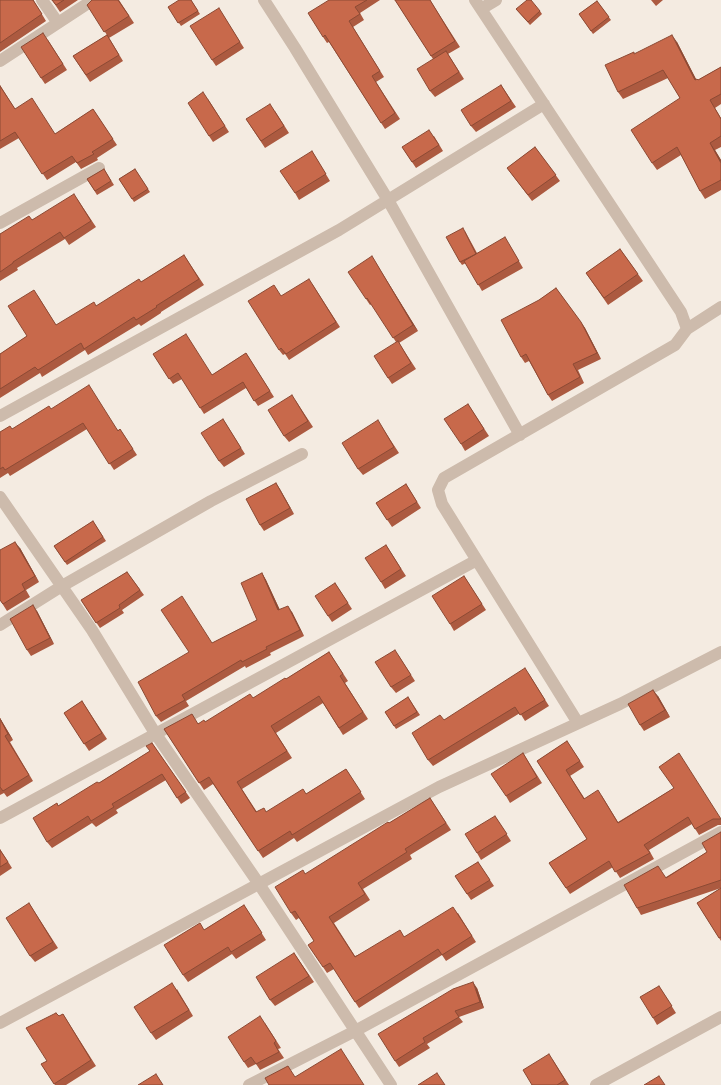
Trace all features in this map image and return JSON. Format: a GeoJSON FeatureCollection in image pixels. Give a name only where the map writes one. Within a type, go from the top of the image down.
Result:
{"type":"FeatureCollection","features":[{"type":"Feature","properties":{"kind":"street"},"geometry":{"type":"LineString","coordinates":[[42,0],[58,23]]}},
{"type":"Feature","properties":{"kind":"street"},"geometry":{"type":"LineString","coordinates":[[0,61],[93,0]]}},
{"type":"Feature","properties":{"kind":"street"},"geometry":{"type":"LineString","coordinates":[[264,0],[388,200],[520,435]]}},
{"type":"Feature","properties":{"kind":"street"},"geometry":{"type":"LineString","coordinates":[[496,0],[478,5],[681,312],[687,328]]}},
{"type":"Feature","properties":{"kind":"street"},"geometry":{"type":"LineString","coordinates":[[0,416],[339,230],[544,104]]}},
{"type":"Feature","properties":{"kind":"street"},"geometry":{"type":"LineString","coordinates":[[0,223],[99,168]]}},
{"type":"Feature","properties":{"kind":"street"},"geometry":{"type":"LineString","coordinates":[[578,723],[442,504],[438,490],[444,478],[675,345],[687,328],[721,307]]}},
{"type":"Feature","properties":{"kind":"street"},"geometry":{"type":"LineString","coordinates":[[0,625],[62,586],[203,506],[302,454]]}},
{"type":"Feature","properties":{"kind":"street"},"geometry":{"type":"LineString","coordinates":[[0,497],[92,630],[156,733],[259,884],[391,1085]]}},
{"type":"Feature","properties":{"kind":"street"},"geometry":{"type":"LineString","coordinates":[[0,818],[477,560]]}},
{"type":"Feature","properties":{"kind":"street"},"geometry":{"type":"LineString","coordinates":[[0,1023],[440,786],[620,704],[721,652]]}},
{"type":"Feature","properties":{"kind":"street"},"geometry":{"type":"LineString","coordinates":[[249,1085],[355,1032],[721,832]]}},
{"type":"Feature","properties":{"kind":"street"},"geometry":{"type":"LineString","coordinates":[[596,1085],[721,1017]]}},
{"type":"Feature","properties":{"kind":"building"},"geometry":{"type":"Polygon","coordinates":[[[0,0],[33,0],[42,14],[0,43],[0,0]]]}},
{"type":"Feature","properties":{"kind":"building"},"geometry":{"type":"Polygon","coordinates":[[[52,0],[64,0],[56,5],[52,0]]]}},
{"type":"Feature","properties":{"kind":"building"},"geometry":{"type":"Polygon","coordinates":[[[92,0],[118,0],[129,16],[104,32],[87,5],[92,0]]]}},
{"type":"Feature","properties":{"kind":"building"},"geometry":{"type":"Polygon","coordinates":[[[179,0],[191,0],[198,11],[178,23],[168,7],[179,0]]]}},
{"type":"Feature","properties":{"kind":"building"},"geometry":{"type":"Polygon","coordinates":[[[329,0],[367,0],[355,7],[360,14],[349,21],[380,71],[372,76],[395,113],[381,123],[325,35],[323,37],[308,13],[329,0]]]}},
{"type":"Feature","properties":{"kind":"building"},"geometry":{"type":"Polygon","coordinates":[[[395,0],[430,0],[455,41],[431,56],[395,0]]]}},
{"type":"Feature","properties":{"kind":"building"},"geometry":{"type":"Polygon","coordinates":[[[527,0],[531,0],[540,11],[528,22],[516,9],[527,0]]]}},
{"type":"Feature","properties":{"kind":"building"},"geometry":{"type":"Polygon","coordinates":[[[597,1],[609,17],[591,31],[579,14],[597,1]]]}},
{"type":"Feature","properties":{"kind":"building"},"geometry":{"type":"Polygon","coordinates":[[[219,8],[240,42],[212,60],[190,26],[219,8]]]}},
{"type":"Feature","properties":{"kind":"building"},"geometry":{"type":"Polygon","coordinates":[[[43,33],[63,64],[41,78],[21,47],[43,33]]]}},
{"type":"Feature","properties":{"kind":"building"},"geometry":{"type":"Polygon","coordinates":[[[107,35],[119,55],[86,75],[73,56],[107,35]]]}},
{"type":"Feature","properties":{"kind":"building"},"geometry":{"type":"Polygon","coordinates":[[[672,35],[695,80],[721,67],[721,94],[710,100],[721,119],[721,136],[710,143],[721,163],[721,180],[700,191],[677,147],[652,163],[631,130],[680,98],[663,70],[618,92],[605,65],[634,52],[634,54],[672,35]]]}},
{"type":"Feature","properties":{"kind":"building"},"geometry":{"type":"Polygon","coordinates":[[[446,51],[459,72],[430,91],[417,69],[446,51]]]}},
{"type":"Feature","properties":{"kind":"building"},"geometry":{"type":"Polygon","coordinates":[[[501,85],[511,101],[471,126],[461,110],[501,85]]]}},
{"type":"Feature","properties":{"kind":"building"},"geometry":{"type":"Polygon","coordinates":[[[0,86],[15,109],[32,98],[55,134],[93,109],[113,139],[92,152],[94,154],[77,163],[72,156],[42,174],[15,132],[0,141],[0,86]]]}},
{"type":"Feature","properties":{"kind":"building"},"geometry":{"type":"Polygon","coordinates":[[[203,92],[225,126],[209,136],[188,103],[203,92]]]}},
{"type":"Feature","properties":{"kind":"building"},"geometry":{"type":"Polygon","coordinates":[[[270,104],[284,126],[261,141],[246,119],[270,104]]]}},
{"type":"Feature","properties":{"kind":"building"},"geometry":{"type":"Polygon","coordinates":[[[429,130],[439,145],[412,162],[402,147],[429,130]]]}},
{"type":"Feature","properties":{"kind":"building"},"geometry":{"type":"Polygon","coordinates":[[[535,147],[556,175],[528,195],[507,168],[535,147]]]}},
{"type":"Feature","properties":{"kind":"building"},"geometry":{"type":"Polygon","coordinates":[[[312,151],[326,174],[295,193],[280,171],[312,151]]]}},
{"type":"Feature","properties":{"kind":"building"},"geometry":{"type":"Polygon","coordinates":[[[104,169],[111,181],[95,191],[87,179],[104,169]]]}},
{"type":"Feature","properties":{"kind":"building"},"geometry":{"type":"Polygon","coordinates":[[[135,169],[148,189],[132,199],[119,179],[135,169]]]}},
{"type":"Feature","properties":{"kind":"building"},"geometry":{"type":"Polygon","coordinates":[[[74,194],[91,221],[64,238],[60,232],[0,272],[0,234],[29,216],[32,220],[74,194]]]}},
{"type":"Feature","properties":{"kind":"building"},"geometry":{"type":"Polygon","coordinates":[[[463,228],[476,254],[460,262],[446,237],[463,228]]]}},
{"type":"Feature","properties":{"kind":"building"},"geometry":{"type":"Polygon","coordinates":[[[505,237],[519,261],[478,285],[464,261],[505,237]]]}},
{"type":"Feature","properties":{"kind":"building"},"geometry":{"type":"Polygon","coordinates":[[[620,249],[638,274],[604,298],[586,273],[620,249]]]}},
{"type":"Feature","properties":{"kind":"building"},"geometry":{"type":"Polygon","coordinates":[[[184,255],[199,279],[136,320],[134,317],[84,349],[81,343],[38,370],[35,367],[0,389],[0,354],[27,336],[8,306],[34,290],[56,325],[94,302],[96,306],[139,279],[141,282],[184,255]]]}},
{"type":"Feature","properties":{"kind":"building"},"geometry":{"type":"Polygon","coordinates":[[[372,256],[413,325],[393,338],[348,272],[372,256]]]}},
{"type":"Feature","properties":{"kind":"building"},"geometry":{"type":"Polygon","coordinates":[[[309,279],[336,322],[286,354],[281,348],[279,350],[248,301],[274,285],[281,296],[309,279]]]}},
{"type":"Feature","properties":{"kind":"building"},"geometry":{"type":"Polygon","coordinates":[[[556,288],[581,322],[597,353],[573,364],[580,377],[548,395],[526,354],[521,357],[501,320],[539,300],[556,288]]]}},
{"type":"Feature","properties":{"kind":"building"},"geometry":{"type":"Polygon","coordinates":[[[186,334],[212,375],[246,353],[270,391],[254,401],[243,382],[200,408],[178,373],[169,379],[153,354],[186,334]]]}},
{"type":"Feature","properties":{"kind":"building"},"geometry":{"type":"Polygon","coordinates":[[[398,341],[411,363],[388,378],[374,356],[398,341]]]}},
{"type":"Feature","properties":{"kind":"building"},"geometry":{"type":"Polygon","coordinates":[[[89,385],[118,431],[120,429],[133,449],[109,464],[83,423],[5,470],[3,467],[0,469],[0,432],[10,426],[12,429],[49,406],[51,409],[89,385]]]}},
{"type":"Feature","properties":{"kind":"building"},"geometry":{"type":"Polygon","coordinates":[[[292,395],[308,421],[284,436],[268,410],[292,395]]]}},
{"type":"Feature","properties":{"kind":"building"},"geometry":{"type":"Polygon","coordinates":[[[468,404],[484,429],[461,444],[444,419],[468,404]]]}},
{"type":"Feature","properties":{"kind":"building"},"geometry":{"type":"Polygon","coordinates":[[[223,419],[241,448],[219,461],[201,433],[223,419]]]}},
{"type":"Feature","properties":{"kind":"building"},"geometry":{"type":"Polygon","coordinates":[[[378,420],[394,447],[358,469],[342,443],[378,420]]]}},
{"type":"Feature","properties":{"kind":"building"},"geometry":{"type":"Polygon","coordinates":[[[276,483],[290,508],[260,525],[246,499],[276,483]]]}},
{"type":"Feature","properties":{"kind":"building"},"geometry":{"type":"Polygon","coordinates":[[[406,484],[417,502],[387,520],[376,503],[406,484]]]}},
{"type":"Feature","properties":{"kind":"building"},"geometry":{"type":"Polygon","coordinates":[[[93,521],[103,537],[65,562],[54,546],[93,521]]]}},
{"type":"Feature","properties":{"kind":"building"},"geometry":{"type":"Polygon","coordinates":[[[15,542],[35,576],[22,584],[25,590],[3,604],[0,600],[0,550],[15,542]]]}},
{"type":"Feature","properties":{"kind":"building"},"geometry":{"type":"Polygon","coordinates":[[[386,545],[401,569],[381,582],[365,558],[386,545]]]}},
{"type":"Feature","properties":{"kind":"building"},"geometry":{"type":"Polygon","coordinates":[[[127,572],[140,590],[119,605],[120,608],[96,623],[81,600],[127,572]]]}},
{"type":"Feature","properties":{"kind":"building"},"geometry":{"type":"Polygon","coordinates":[[[262,573],[278,610],[288,606],[300,630],[266,647],[267,649],[242,662],[241,660],[182,695],[185,700],[156,716],[138,682],[189,652],[161,610],[182,596],[212,643],[257,620],[241,583],[262,573]]]}},
{"type":"Feature","properties":{"kind":"building"},"geometry":{"type":"Polygon","coordinates":[[[464,576],[482,604],[450,624],[432,596],[464,576]]]}},
{"type":"Feature","properties":{"kind":"building"},"geometry":{"type":"Polygon","coordinates":[[[335,583],[348,603],[328,616],[315,596],[335,583]]]}},
{"type":"Feature","properties":{"kind":"building"},"geometry":{"type":"Polygon","coordinates":[[[33,605],[50,638],[27,650],[10,619],[33,605]]]}},
{"type":"Feature","properties":{"kind":"building"},"geometry":{"type":"Polygon","coordinates":[[[395,650],[411,675],[391,687],[375,662],[395,650]]]}},
{"type":"Feature","properties":{"kind":"building"},"geometry":{"type":"Polygon","coordinates":[[[329,652],[343,674],[340,676],[363,712],[339,728],[319,696],[271,726],[287,751],[237,782],[256,812],[264,808],[266,812],[303,789],[306,794],[346,769],[361,792],[292,835],[290,831],[258,851],[209,777],[199,783],[164,729],[192,714],[198,724],[204,720],[205,722],[250,694],[253,698],[329,652]]]}},
{"type":"Feature","properties":{"kind":"building"},"geometry":{"type":"Polygon","coordinates":[[[525,668],[545,700],[520,715],[515,707],[428,760],[412,733],[440,715],[444,720],[525,668]]]}},
{"type":"Feature","properties":{"kind":"building"},"geometry":{"type":"Polygon","coordinates":[[[653,690],[665,710],[640,725],[628,704],[653,690]]]}},
{"type":"Feature","properties":{"kind":"building"},"geometry":{"type":"Polygon","coordinates":[[[408,697],[417,712],[394,726],[385,712],[408,697]]]}},
{"type":"Feature","properties":{"kind":"building"},"geometry":{"type":"Polygon","coordinates":[[[82,701],[102,733],[84,744],[64,713],[82,701]]]}},
{"type":"Feature","properties":{"kind":"building"},"geometry":{"type":"Polygon","coordinates":[[[0,719],[8,734],[5,736],[29,775],[3,791],[0,787],[0,719]]]}},
{"type":"Feature","properties":{"kind":"building"},"geometry":{"type":"Polygon","coordinates":[[[567,741],[580,761],[566,770],[584,799],[598,790],[618,823],[674,788],[659,767],[679,753],[721,819],[713,819],[695,829],[688,817],[644,845],[650,853],[615,872],[609,861],[566,888],[549,863],[587,839],[537,761],[567,741]]]}},
{"type":"Feature","properties":{"kind":"building"},"geometry":{"type":"Polygon","coordinates":[[[152,743],[186,792],[177,798],[162,774],[112,804],[114,807],[91,821],[88,816],[47,842],[33,818],[57,803],[58,806],[97,782],[99,783],[150,751],[146,746],[152,743]]]}},
{"type":"Feature","properties":{"kind":"building"},"geometry":{"type":"Polygon","coordinates":[[[523,753],[537,777],[506,796],[491,774],[523,753]]]}},
{"type":"Feature","properties":{"kind":"building"},"geometry":{"type":"Polygon","coordinates":[[[430,798],[446,823],[405,849],[407,852],[358,883],[365,894],[329,917],[355,957],[400,930],[404,937],[453,907],[472,936],[442,955],[438,949],[355,1002],[330,963],[323,967],[308,945],[314,941],[295,911],[291,913],[275,887],[303,870],[305,874],[430,798]]]}},
{"type":"Feature","properties":{"kind":"building"},"geometry":{"type":"Polygon","coordinates":[[[495,816],[507,834],[477,853],[465,834],[495,816]]]}},
{"type":"Feature","properties":{"kind":"building"},"geometry":{"type":"Polygon","coordinates":[[[721,832],[721,880],[637,908],[624,885],[658,866],[666,878],[707,852],[702,843],[721,832]]]}},
{"type":"Feature","properties":{"kind":"building"},"geometry":{"type":"Polygon","coordinates":[[[0,850],[8,862],[0,867],[0,850]]]}},
{"type":"Feature","properties":{"kind":"building"},"geometry":{"type":"Polygon","coordinates":[[[478,862],[490,880],[467,894],[455,876],[478,862]]]}},
{"type":"Feature","properties":{"kind":"building"},"geometry":{"type":"Polygon","coordinates":[[[721,888],[721,937],[719,938],[697,903],[721,888]]]}},
{"type":"Feature","properties":{"kind":"building"},"geometry":{"type":"Polygon","coordinates":[[[29,903],[53,942],[30,956],[6,918],[29,903]]]}},
{"type":"Feature","properties":{"kind":"building"},"geometry":{"type":"Polygon","coordinates":[[[244,905],[262,933],[231,952],[228,947],[183,975],[164,945],[200,923],[204,930],[244,905]]]}},
{"type":"Feature","properties":{"kind":"building"},"geometry":{"type":"Polygon","coordinates":[[[294,953],[309,976],[270,1000],[256,977],[294,953]]]}},
{"type":"Feature","properties":{"kind":"building"},"geometry":{"type":"Polygon","coordinates":[[[473,982],[480,1002],[455,1011],[459,1017],[423,1038],[425,1042],[395,1061],[378,1034],[453,989],[473,982]]]}},
{"type":"Feature","properties":{"kind":"building"},"geometry":{"type":"Polygon","coordinates":[[[172,983],[189,1010],[151,1033],[134,1007],[172,983]]]}},
{"type":"Feature","properties":{"kind":"building"},"geometry":{"type":"Polygon","coordinates":[[[659,986],[672,1006],[653,1018],[640,997],[659,986]]]}},
{"type":"Feature","properties":{"kind":"building"},"geometry":{"type":"Polygon","coordinates":[[[56,1013],[59,1016],[63,1014],[91,1060],[54,1084],[41,1064],[47,1061],[26,1028],[56,1013]]]}},
{"type":"Feature","properties":{"kind":"building"},"geometry":{"type":"Polygon","coordinates":[[[260,1016],[276,1041],[274,1043],[279,1052],[256,1064],[251,1057],[244,1062],[228,1037],[260,1016]]]}},
{"type":"Feature","properties":{"kind":"building"},"geometry":{"type":"Polygon","coordinates":[[[341,1049],[364,1085],[269,1085],[265,1078],[288,1066],[295,1077],[341,1049]]]}},
{"type":"Feature","properties":{"kind":"building"},"geometry":{"type":"Polygon","coordinates":[[[549,1054],[565,1080],[557,1085],[532,1085],[523,1070],[549,1054]]]}},
{"type":"Feature","properties":{"kind":"building"},"geometry":{"type":"Polygon","coordinates":[[[437,1073],[445,1085],[418,1085],[437,1073]]]}},
{"type":"Feature","properties":{"kind":"building"},"geometry":{"type":"Polygon","coordinates":[[[156,1074],[163,1085],[138,1085],[156,1074]]]}},
{"type":"Feature","properties":{"kind":"building"},"geometry":{"type":"Polygon","coordinates":[[[659,1076],[665,1085],[644,1085],[659,1076]]]}}]}
